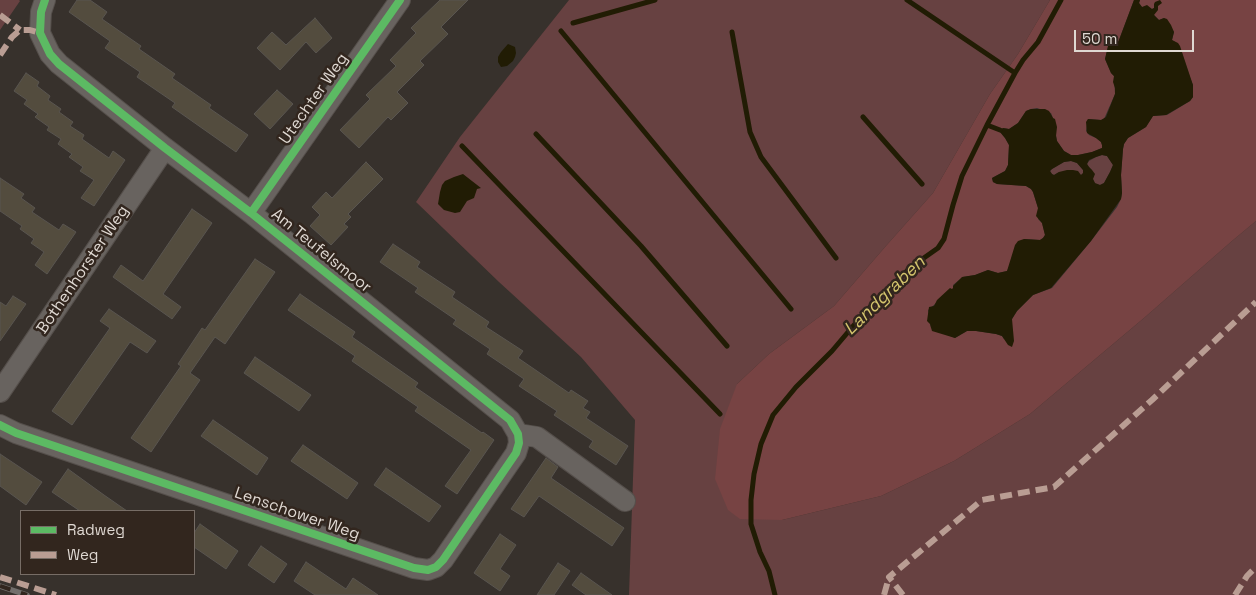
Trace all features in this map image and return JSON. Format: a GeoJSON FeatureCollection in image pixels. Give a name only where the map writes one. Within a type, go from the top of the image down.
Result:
{"type":"FeatureCollection","features":[{"type":"Feature","properties":{"kind":"street","name":"Am Teufelsmoor"},"geometry":{"type":"LineString","coordinates":[[45,0],[40,12],[40,33],[50,54],[59,64],[165,148],[252,213],[510,420],[518,434]]}},
{"type":"Feature","properties":{"kind":"street","name":"Utechter Weg"},"geometry":{"type":"LineString","coordinates":[[252,213],[400,0]]}},
{"type":"Feature","properties":{"kind":"street","name":"Bothenhorster Weg"},"geometry":{"type":"LineString","coordinates":[[0,392],[165,148]]}},
{"type":"Feature","properties":{"kind":"street","name":"Lenschower Weg"},"geometry":{"type":"LineString","coordinates":[[0,425],[16,433],[421,570],[436,567],[443,560],[516,453],[519,443],[518,434]]}},
{"type":"Feature","properties":{"kind":"street"},"geometry":{"type":"LineString","coordinates":[[518,434],[538,437],[625,501]]}},
{"type":"Feature","properties":{"kind":"shaded area"},"geometry":{"type":"Polygon","coordinates":[[[0,0],[20,1],[0,30],[0,0]]]}},
{"type":"Feature","properties":{"kind":"shaded area"},"geometry":{"type":"Polygon","coordinates":[[[569,0],[1050,0],[1018,54],[990,94],[933,193],[834,306],[769,354],[737,384],[782,520],[881,496],[954,461],[1030,414],[1256,221],[1256,595],[629,595],[635,420],[581,357],[416,202],[460,137],[569,0]]]}},
{"type":"Feature","properties":{"kind":"shaded area"},"geometry":{"type":"Polygon","coordinates":[[[1050,0],[1134,0],[1119,40],[1110,44],[1105,59],[1114,76],[1115,94],[1104,119],[1088,119],[1086,131],[1101,142],[1102,148],[1078,155],[1071,155],[1064,151],[1057,141],[1051,113],[1037,108],[1026,111],[1018,123],[1009,129],[1003,128],[1000,132],[1009,145],[1008,165],[1005,171],[992,178],[993,182],[997,184],[1026,186],[1031,189],[1038,208],[1038,219],[1042,223],[1045,235],[1040,240],[1024,239],[1007,271],[998,273],[988,270],[963,277],[959,280],[953,285],[954,288],[928,310],[931,328],[955,338],[967,331],[976,331],[996,334],[1004,339],[1012,329],[1012,319],[1017,311],[1033,295],[1052,288],[1117,207],[1122,193],[1123,149],[1128,138],[1146,127],[1153,116],[1167,115],[1190,101],[1193,97],[1193,85],[1175,42],[1172,40],[1174,32],[1164,18],[1159,20],[1154,15],[1154,8],[1142,7],[1139,3],[1140,0],[1256,0],[1256,221],[1030,414],[954,461],[881,496],[782,520],[740,519],[728,510],[715,479],[720,429],[737,384],[769,354],[834,306],[933,193],[990,94],[1018,54],[1050,0]]]}},
{"type":"Feature","properties":{"kind":"shaded area"},"geometry":{"type":"Polygon","coordinates":[[[1134,0],[1140,0],[1139,3],[1142,7],[1147,5],[1152,9],[1155,2],[1160,0],[1162,3],[1158,6],[1158,10],[1154,15],[1159,20],[1167,19],[1171,25],[1174,32],[1172,40],[1180,46],[1193,85],[1193,97],[1190,101],[1166,115],[1153,116],[1146,127],[1128,138],[1123,149],[1121,199],[1091,241],[1051,288],[1033,295],[1017,311],[1012,319],[1014,341],[1012,347],[1008,345],[1002,336],[996,334],[967,331],[955,338],[932,331],[927,321],[929,307],[934,306],[937,300],[950,288],[952,289],[962,277],[988,270],[998,273],[1007,271],[1018,241],[1024,239],[1040,240],[1045,235],[1042,223],[1036,216],[1038,208],[1031,189],[1026,186],[997,184],[993,182],[992,178],[1005,171],[1008,165],[1009,145],[1000,130],[1003,128],[1009,129],[1018,123],[1026,111],[1045,109],[1055,119],[1057,141],[1064,151],[1071,155],[1078,155],[1102,148],[1101,142],[1087,133],[1086,122],[1088,119],[1101,120],[1106,117],[1115,94],[1114,76],[1105,59],[1108,46],[1118,42],[1134,0]],[[1102,155],[1089,160],[1087,164],[1095,174],[1093,179],[1095,183],[1100,185],[1104,183],[1113,165],[1107,156],[1102,155]],[[1071,161],[1064,162],[1050,171],[1054,175],[1059,172],[1073,170],[1078,171],[1081,175],[1083,170],[1077,163],[1071,161]]]}},
{"type":"Feature","properties":{"kind":"shaded area"},"geometry":{"type":"Polygon","coordinates":[[[508,44],[515,47],[515,57],[507,66],[501,67],[498,57],[508,44]]]}},
{"type":"Feature","properties":{"kind":"shaded area"},"geometry":{"type":"Polygon","coordinates":[[[1102,155],[1107,156],[1113,165],[1104,183],[1100,185],[1095,184],[1092,170],[1087,164],[1089,161],[1102,155]]]}},
{"type":"Feature","properties":{"kind":"shaded area"},"geometry":{"type":"Polygon","coordinates":[[[1071,161],[1077,163],[1084,173],[1081,175],[1059,172],[1054,175],[1050,171],[1064,162],[1071,161]]]}},
{"type":"Feature","properties":{"kind":"shaded area"},"geometry":{"type":"Polygon","coordinates":[[[463,174],[481,188],[477,189],[474,198],[467,201],[460,212],[455,213],[444,210],[438,204],[442,185],[445,181],[463,174]]]}},
{"type":"Feature","properties":{"kind":"building"},"geometry":{"type":"Polygon","coordinates":[[[77,0],[90,0],[107,12],[102,19],[141,46],[139,49],[175,74],[172,78],[211,105],[209,108],[248,135],[236,152],[172,107],[175,103],[137,77],[140,72],[105,48],[110,41],[69,12],[77,0]]]}},
{"type":"Feature","properties":{"kind":"building"},"geometry":{"type":"Polygon","coordinates":[[[440,0],[468,0],[441,27],[448,34],[420,61],[424,65],[397,92],[408,103],[391,120],[388,117],[359,148],[340,130],[370,99],[366,95],[396,66],[390,60],[416,33],[411,28],[440,0]]]}},
{"type":"Feature","properties":{"kind":"building"},"geometry":{"type":"Polygon","coordinates":[[[315,18],[332,38],[316,53],[306,42],[280,70],[257,48],[272,32],[286,45],[315,18]]]}},
{"type":"Feature","properties":{"kind":"building"},"geometry":{"type":"Polygon","coordinates":[[[26,73],[39,82],[37,86],[50,96],[48,100],[61,109],[59,112],[73,122],[70,126],[84,135],[82,139],[109,158],[113,151],[125,160],[94,206],[81,198],[94,180],[80,171],[83,167],[69,157],[72,154],[58,144],[61,139],[47,130],[49,127],[35,117],[38,114],[24,104],[27,100],[14,91],[26,73]]]}},
{"type":"Feature","properties":{"kind":"building"},"geometry":{"type":"Polygon","coordinates":[[[277,90],[293,104],[270,129],[254,114],[277,90]]]}},
{"type":"Feature","properties":{"kind":"building"},"geometry":{"type":"Polygon","coordinates":[[[366,162],[383,179],[348,214],[351,217],[344,224],[348,227],[331,245],[310,226],[320,215],[312,207],[326,192],[332,198],[366,162]]]}},
{"type":"Feature","properties":{"kind":"building"},"geometry":{"type":"Polygon","coordinates":[[[0,178],[24,194],[21,198],[35,208],[32,212],[59,230],[63,224],[76,232],[47,274],[35,265],[44,252],[31,243],[34,239],[20,229],[22,226],[0,211],[0,178]]]}},
{"type":"Feature","properties":{"kind":"building"},"geometry":{"type":"Polygon","coordinates":[[[192,209],[212,223],[163,294],[181,307],[172,319],[113,277],[121,265],[143,281],[192,209]]]}},
{"type":"Feature","properties":{"kind":"building"},"geometry":{"type":"Polygon","coordinates":[[[393,244],[420,262],[417,267],[455,292],[452,297],[489,322],[486,327],[523,351],[518,358],[569,393],[571,390],[588,401],[583,408],[590,412],[586,418],[628,446],[616,465],[589,447],[593,441],[554,415],[557,411],[519,386],[524,379],[487,354],[490,349],[453,324],[456,320],[415,292],[418,288],[380,262],[393,244]]]}},
{"type":"Feature","properties":{"kind":"building"},"geometry":{"type":"Polygon","coordinates":[[[255,259],[275,272],[225,344],[215,337],[190,373],[200,380],[151,452],[131,438],[181,366],[178,364],[202,328],[205,330],[255,259]]]}},
{"type":"Feature","properties":{"kind":"building"},"geometry":{"type":"Polygon","coordinates":[[[300,294],[355,332],[352,337],[418,383],[415,387],[494,440],[457,494],[445,486],[471,450],[415,411],[418,407],[352,361],[355,356],[288,310],[300,294]]]}},
{"type":"Feature","properties":{"kind":"building"},"geometry":{"type":"Polygon","coordinates":[[[13,296],[26,304],[0,341],[0,302],[6,306],[13,296]]]}},
{"type":"Feature","properties":{"kind":"building"},"geometry":{"type":"Polygon","coordinates":[[[109,309],[156,341],[147,353],[130,342],[72,425],[52,411],[110,328],[100,321],[109,309]]]}},
{"type":"Feature","properties":{"kind":"building"},"geometry":{"type":"Polygon","coordinates":[[[255,357],[311,395],[299,411],[244,373],[255,357]]]}},
{"type":"Feature","properties":{"kind":"building"},"geometry":{"type":"Polygon","coordinates":[[[213,420],[268,458],[257,475],[201,436],[213,420]]]}},
{"type":"Feature","properties":{"kind":"building"},"geometry":{"type":"Polygon","coordinates":[[[303,445],[358,483],[347,499],[291,461],[303,445]]]}},
{"type":"Feature","properties":{"kind":"building"},"geometry":{"type":"Polygon","coordinates":[[[0,454],[42,482],[26,505],[0,486],[0,454]]]}},
{"type":"Feature","properties":{"kind":"building"},"geometry":{"type":"Polygon","coordinates":[[[546,458],[558,467],[551,478],[624,528],[612,546],[539,496],[524,517],[511,509],[546,458]]]}},
{"type":"Feature","properties":{"kind":"building"},"geometry":{"type":"Polygon","coordinates":[[[386,468],[441,506],[429,522],[374,485],[386,468]]]}},
{"type":"Feature","properties":{"kind":"building"},"geometry":{"type":"Polygon","coordinates":[[[68,469],[126,510],[79,510],[52,492],[68,469]]]}},
{"type":"Feature","properties":{"kind":"building"},"geometry":{"type":"Polygon","coordinates":[[[200,524],[238,551],[226,569],[195,548],[195,532],[200,524]]]}},
{"type":"Feature","properties":{"kind":"building"},"geometry":{"type":"Polygon","coordinates":[[[500,534],[516,545],[500,569],[510,576],[500,591],[474,573],[500,534]]]}},
{"type":"Feature","properties":{"kind":"building"},"geometry":{"type":"Polygon","coordinates":[[[261,546],[287,564],[274,583],[248,565],[261,546]]]}},
{"type":"Feature","properties":{"kind":"building"},"geometry":{"type":"Polygon","coordinates":[[[306,562],[346,589],[353,578],[378,595],[315,595],[294,581],[306,562]]]}},
{"type":"Feature","properties":{"kind":"building"},"geometry":{"type":"Polygon","coordinates":[[[558,563],[570,571],[554,595],[537,595],[558,563]]]}},
{"type":"Feature","properties":{"kind":"building"},"geometry":{"type":"Polygon","coordinates":[[[581,573],[612,595],[586,595],[572,585],[581,573]]]}},
{"type":"Feature","properties":{"kind":"waterway"},"geometry":{"type":"LineString","coordinates":[[573,23],[655,0]]}},
{"type":"Feature","properties":{"kind":"waterway"},"geometry":{"type":"LineString","coordinates":[[907,0],[1015,73]]}},
{"type":"Feature","properties":{"kind":"waterway","name":"Landgraben"},"geometry":{"type":"LineString","coordinates":[[775,595],[769,571],[760,552],[751,524],[754,474],[761,444],[773,415],[865,312],[911,267],[938,248],[944,239],[962,176],[987,125],[1015,73],[1038,42],[1061,0]]}},
{"type":"Feature","properties":{"kind":"waterway"},"geometry":{"type":"LineString","coordinates":[[561,31],[791,309]]}},
{"type":"Feature","properties":{"kind":"waterway"},"geometry":{"type":"LineString","coordinates":[[732,32],[750,132],[761,157],[836,258]]}},
{"type":"Feature","properties":{"kind":"waterway"},"geometry":{"type":"LineString","coordinates":[[863,117],[922,184]]}},
{"type":"Feature","properties":{"kind":"waterway"},"geometry":{"type":"LineString","coordinates":[[987,125],[1000,130]]}},
{"type":"Feature","properties":{"kind":"waterway"},"geometry":{"type":"LineString","coordinates":[[536,134],[641,246],[727,346]]}},
{"type":"Feature","properties":{"kind":"waterway"},"geometry":{"type":"LineString","coordinates":[[462,146],[720,414]]}},
{"type":"Feature","properties":{"kind":"railway"},"geometry":{"type":"LineString","coordinates":[[0,586],[27,595]]}},
{"type":"Feature","properties":{"kind":"marked path"},"geometry":{"type":"LineString","coordinates":[[0,15],[20,30]]}},
{"type":"Feature","properties":{"kind":"marked path"},"geometry":{"type":"LineString","coordinates":[[0,55],[12,37],[20,30],[40,33]]}},
{"type":"Feature","properties":{"kind":"marked path"},"geometry":{"type":"LineString","coordinates":[[903,595],[889,577],[982,500],[1054,487],[1152,400],[1256,302]]}},
{"type":"Feature","properties":{"kind":"marked path"},"geometry":{"type":"LineString","coordinates":[[1235,595],[1247,576],[1256,567]]}},
{"type":"Feature","properties":{"kind":"marked path"},"geometry":{"type":"LineString","coordinates":[[0,577],[56,595]]}},
{"type":"Feature","properties":{"kind":"marked path"},"geometry":{"type":"LineString","coordinates":[[884,595],[889,577]]}},
{"type":"Feature","properties":{"kind":"cycle path"},"geometry":{"type":"LineString","coordinates":[[0,425],[16,433],[414,568],[428,570],[436,567],[443,560],[516,453],[519,443],[518,434],[510,420],[251,213],[59,64],[50,54],[40,33],[41,12],[45,0]]}},
{"type":"Feature","properties":{"kind":"cycle path"},"geometry":{"type":"LineString","coordinates":[[251,213],[400,0]]}}]}
